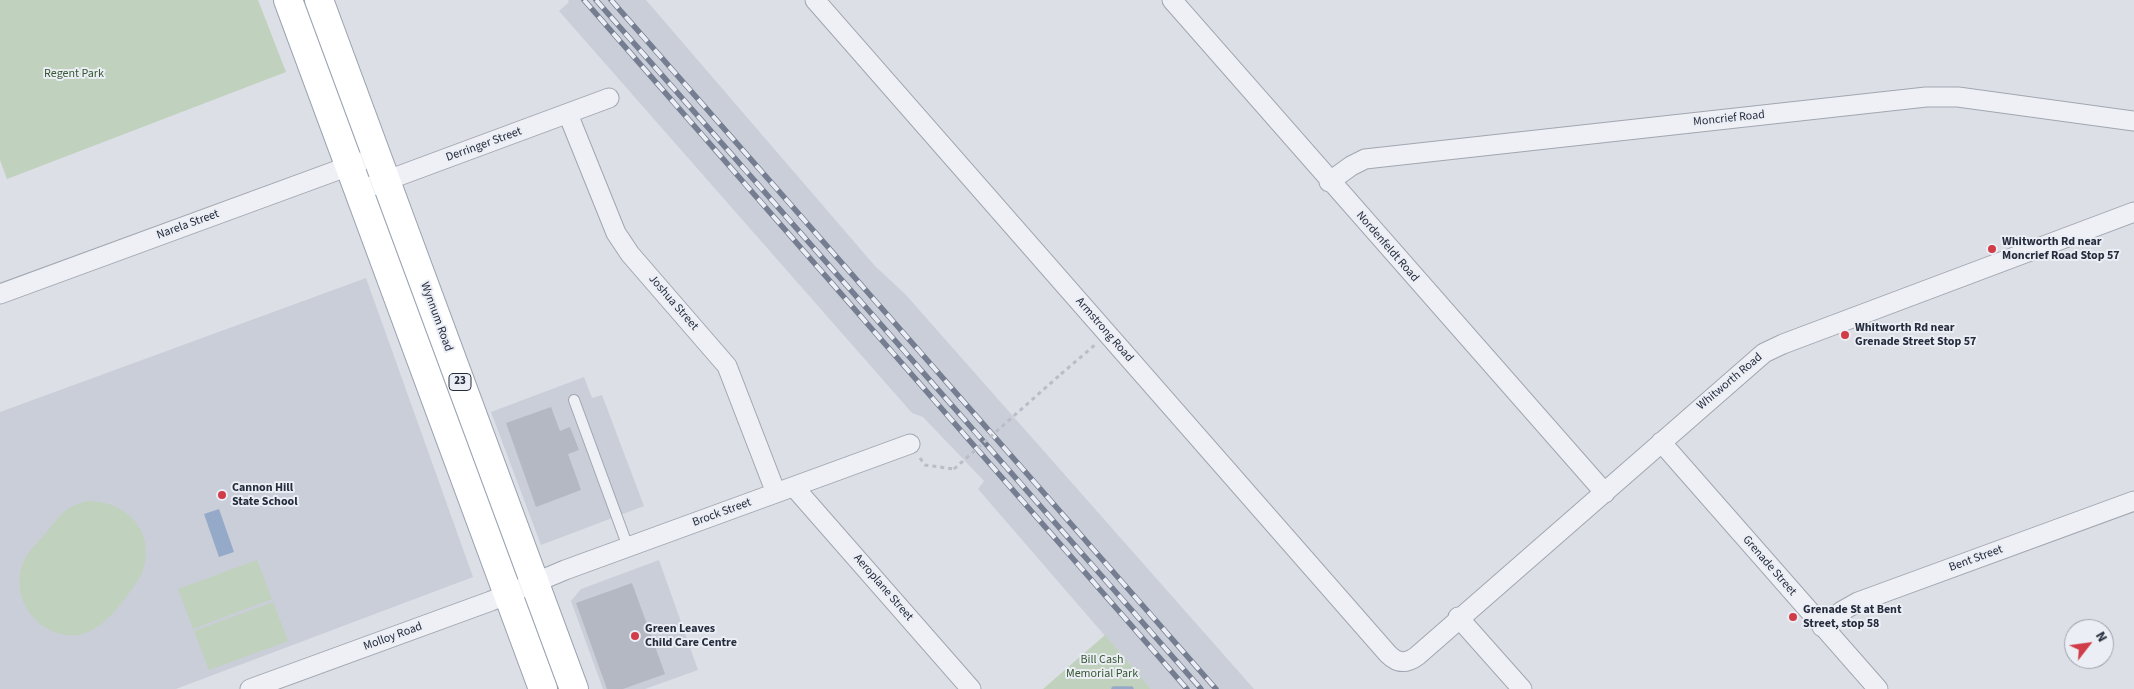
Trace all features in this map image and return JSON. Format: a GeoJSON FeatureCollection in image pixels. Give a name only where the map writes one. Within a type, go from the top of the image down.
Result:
{"type":"FeatureCollection","features":[{"type":"Feature","properties":{"kind":"main road","name":"23"},"geometry":{"type":"LineString","coordinates":[[288,0],[543,689]]}},
{"type":"Feature","properties":{"kind":"main road","name":"Wynnum Road"},"geometry":{"type":"LineString","coordinates":[[319,0],[574,689]]}},
{"type":"Feature","properties":{"kind":"street","name":"Armstrong Road"},"geometry":{"type":"LineString","coordinates":[[815,0],[1394,660]]}},
{"type":"Feature","properties":{"kind":"street","name":"Nordenfeldt Road"},"geometry":{"type":"LineString","coordinates":[[1172,0],[1329,182],[1605,493]]}},
{"type":"Feature","properties":{"kind":"street","name":"Moncrief Road"},"geometry":{"type":"LineString","coordinates":[[1329,182],[1351,166],[1365,159],[1926,97],[1958,97],[2134,121]]}},
{"type":"Feature","properties":{"kind":"street","name":"Derringer Street"},"geometry":{"type":"LineString","coordinates":[[358,191],[381,168],[568,114],[609,98]]}},
{"type":"Feature","properties":{"kind":"street","name":"Joshua Street"},"geometry":{"type":"LineString","coordinates":[[568,114],[616,233],[630,254],[726,366],[785,490]]}},
{"type":"Feature","properties":{"kind":"street","name":"Narela Street"},"geometry":{"type":"LineString","coordinates":[[0,294],[349,166],[381,168]]}},
{"type":"Feature","properties":{"kind":"street","name":"Whitworth Road"},"geometry":{"type":"LineString","coordinates":[[1394,660],[1404,663],[1413,659],[1458,617],[1605,493],[1755,360],[1772,349],[2134,212]]}},
{"type":"Feature","properties":{"kind":"street","name":"Grenade Street"},"geometry":{"type":"LineString","coordinates":[[1661,442],[1878,689]]}},
{"type":"Feature","properties":{"kind":"street","name":"Brock Street"},"geometry":{"type":"LineString","coordinates":[[535,582],[910,444]]}},
{"type":"Feature","properties":{"kind":"street","name":"Aeroplane Street"},"geometry":{"type":"LineString","coordinates":[[785,490],[971,689]]}},
{"type":"Feature","properties":{"kind":"street","name":"Bent Street"},"geometry":{"type":"LineString","coordinates":[[1822,627],[1842,611],[1858,602],[2134,501]]}},
{"type":"Feature","properties":{"kind":"street","name":"Molloy Road"},"geometry":{"type":"LineString","coordinates":[[251,689],[535,582]]}},
{"type":"Feature","properties":{"kind":"street"},"geometry":{"type":"LineString","coordinates":[[1458,617],[1522,689]]}},
{"type":"Feature","properties":{"kind":"lane"},"geometry":{"type":"LineString","coordinates":[[574,400],[628,547]]}},
{"type":"Feature","properties":{"kind":"path"},"geometry":{"type":"LineString","coordinates":[[910,444],[925,465],[954,469],[1060,374],[1108,334]]}},
{"type":"Feature","properties":{"kind":"shaded area"},"geometry":{"type":"Polygon","coordinates":[[[568,0],[646,0],[875,266],[906,295],[1254,689],[1151,689],[978,489],[984,481],[923,417],[912,413],[559,11],[569,2],[568,0]]]}},
{"type":"Feature","properties":{"kind":"shaded area","name":"Cannon Hill State School"},"geometry":{"type":"Polygon","coordinates":[[[366,278],[473,577],[176,689],[0,689],[0,412],[366,278]]]}},
{"type":"Feature","properties":{"kind":"shaded area"},"geometry":{"type":"Polygon","coordinates":[[[584,377],[592,398],[602,395],[644,506],[541,545],[491,412],[584,377]]]}},
{"type":"Feature","properties":{"kind":"shaded area","name":"Green Leaves Child Care Centre"},"geometry":{"type":"Polygon","coordinates":[[[659,560],[698,670],[645,689],[603,689],[571,601],[581,589],[659,560]]]}},
{"type":"Feature","properties":{"kind":"green space","name":"Regent Park"},"geometry":{"type":"Polygon","coordinates":[[[0,0],[258,0],[286,72],[7,179],[0,160],[0,0]]]}},
{"type":"Feature","properties":{"kind":"green space"},"geometry":{"type":"Polygon","coordinates":[[[88,501],[101,502],[113,506],[133,519],[145,540],[144,567],[139,579],[127,596],[104,622],[86,633],[64,635],[52,631],[33,618],[22,599],[20,577],[27,555],[60,516],[74,506],[88,501]]]}},
{"type":"Feature","properties":{"kind":"green space"},"geometry":{"type":"Polygon","coordinates":[[[257,560],[272,599],[193,629],[178,589],[257,560]]]}},
{"type":"Feature","properties":{"kind":"green space"},"geometry":{"type":"Polygon","coordinates":[[[273,602],[288,641],[209,670],[194,631],[273,602]]]}},
{"type":"Feature","properties":{"kind":"green space","name":"Bill Cash Memorial Park"},"geometry":{"type":"Polygon","coordinates":[[[1105,635],[1151,689],[1043,689],[1105,635]]]}},
{"type":"Feature","properties":{"kind":"water"},"geometry":{"type":"Polygon","coordinates":[[[219,509],[234,552],[219,557],[204,514],[219,509]]]}},
{"type":"Feature","properties":{"kind":"building"},"geometry":{"type":"Polygon","coordinates":[[[551,407],[560,431],[570,427],[579,450],[568,454],[581,490],[536,507],[506,423],[551,407]]]}},
{"type":"Feature","properties":{"kind":"building"},"geometry":{"type":"Polygon","coordinates":[[[632,583],[665,674],[623,689],[607,689],[576,603],[632,583]]]}},
{"type":"Feature","properties":{"kind":"waterway"},"geometry":{"type":"LineString","coordinates":[[1114,689],[1131,689]]}},
{"type":"Feature","properties":{"kind":"railway"},"geometry":{"type":"LineString","coordinates":[[584,0],[1187,689]]}},
{"type":"Feature","properties":{"kind":"railway"},"geometry":{"type":"LineString","coordinates":[[596,0],[1201,689]]}},
{"type":"Feature","properties":{"kind":"railway"},"geometry":{"type":"LineString","coordinates":[[611,0],[1216,689]]}},
{"type":"Feature","properties":{"kind":"place","name":"Whitworth Rd near Moncrief Road Stop 57"},"geometry":{"type":"Point","coordinates":[1992,249]}},
{"type":"Feature","properties":{"kind":"place","name":"Whitworth Rd near Grenade Street Stop 57"},"geometry":{"type":"Point","coordinates":[1845,335]}},
{"type":"Feature","properties":{"kind":"place","name":"Cannon Hill State School"},"geometry":{"type":"Point","coordinates":[222,495]}},
{"type":"Feature","properties":{"kind":"place","name":"Grenade St at Bent Street, stop 58"},"geometry":{"type":"Point","coordinates":[1793,617]}},
{"type":"Feature","properties":{"kind":"place","name":"Green Leaves Child Care Centre"},"geometry":{"type":"Point","coordinates":[635,636]}}]}
